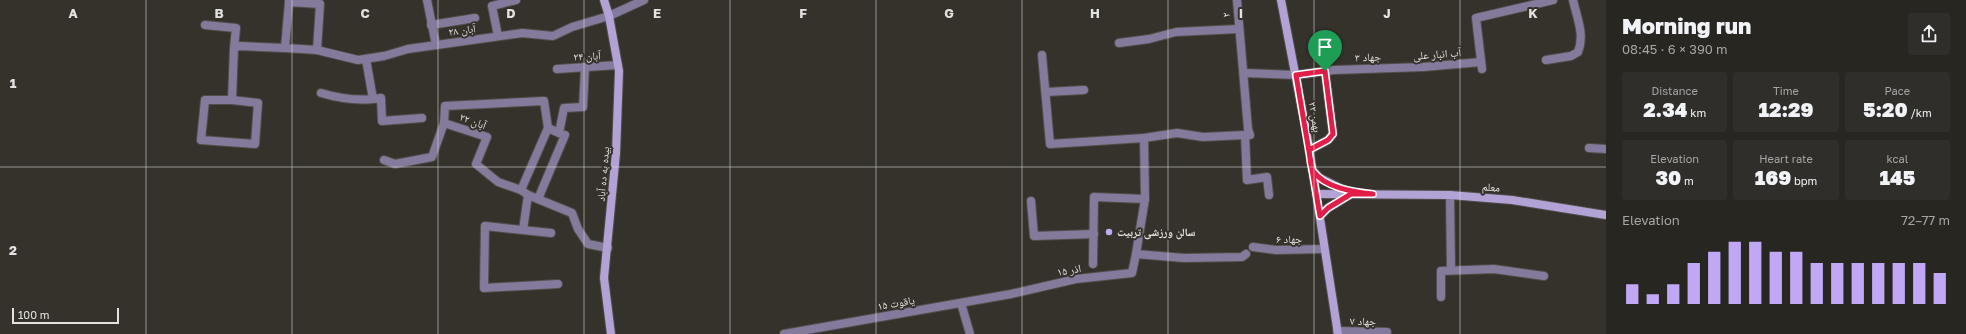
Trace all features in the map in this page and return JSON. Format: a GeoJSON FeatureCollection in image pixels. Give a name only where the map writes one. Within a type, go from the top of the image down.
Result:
{"type":"FeatureCollection","features":[{"type":"Feature","properties":{"kind":"main road","name":"بیده به ده آباد"},"geometry":{"type":"LineString","coordinates":[[604,0],[609,16],[618,65],[616,153],[604,278],[611,334]]}},
{"type":"Feature","properties":{"kind":"main road","name":"۲۲ بهمن"},"geometry":{"type":"LineString","coordinates":[[1281,0],[1309,150],[1338,332]]}},
{"type":"Feature","properties":{"kind":"main road"},"geometry":{"type":"LineString","coordinates":[[1312,170],[1324,180],[1349,192],[1320,216]]}},
{"type":"Feature","properties":{"kind":"main road","name":"معلم"},"geometry":{"type":"LineString","coordinates":[[1316,191],[1373,194],[1450,195],[1500,199],[1606,215]]}},
{"type":"Feature","properties":{"kind":"street"},"geometry":{"type":"LineString","coordinates":[[427,0],[436,45]]}},
{"type":"Feature","properties":{"kind":"street"},"geometry":{"type":"LineString","coordinates":[[498,36],[492,6],[516,0]]}},
{"type":"Feature","properties":{"kind":"street","name":"آبان ۲۸"},"geometry":{"type":"LineString","coordinates":[[234,48],[239,46],[317,50],[358,60],[384,56],[408,49],[522,33],[552,36],[609,16],[644,0]]}},
{"type":"Feature","properties":{"kind":"street","name":"۲"},"geometry":{"type":"LineString","coordinates":[[1237,0],[1238,29],[1244,73],[1248,129],[1250,135],[1245,135]]}},
{"type":"Feature","properties":{"kind":"street","name":"آب انبار علی"},"geometry":{"type":"LineString","coordinates":[[1394,66],[1481,66],[1476,18],[1553,0]]}},
{"type":"Feature","properties":{"kind":"street"},"geometry":{"type":"LineString","coordinates":[[1546,60],[1571,56],[1578,52],[1582,44],[1580,28],[1573,0]]}},
{"type":"Feature","properties":{"kind":"street"},"geometry":{"type":"LineString","coordinates":[[285,48],[289,1],[320,4],[317,50]]}},
{"type":"Feature","properties":{"kind":"street"},"geometry":{"type":"LineString","coordinates":[[431,25],[475,18]]}},
{"type":"Feature","properties":{"kind":"street"},"geometry":{"type":"LineString","coordinates":[[205,25],[236,28],[232,100]]}},
{"type":"Feature","properties":{"kind":"street"},"geometry":{"type":"LineString","coordinates":[[1119,43],[1149,39],[1176,32],[1238,29]]}},
{"type":"Feature","properties":{"kind":"street"},"geometry":{"type":"LineString","coordinates":[[1042,55],[1050,144],[1144,138],[1177,133],[1203,137],[1245,135],[1247,180],[1266,178],[1269,195]]}},
{"type":"Feature","properties":{"kind":"street"},"geometry":{"type":"LineString","coordinates":[[366,59],[373,99]]}},
{"type":"Feature","properties":{"kind":"street","name":"آبان ۲۴"},"geometry":{"type":"LineString","coordinates":[[557,69],[618,65]]}},
{"type":"Feature","properties":{"kind":"street","name":"جهاد ۳"},"geometry":{"type":"LineString","coordinates":[[1244,73],[1296,75],[1325,71],[1394,66]]}},
{"type":"Feature","properties":{"kind":"street"},"geometry":{"type":"LineString","coordinates":[[548,128],[559,132],[564,108],[583,107],[585,67]]}},
{"type":"Feature","properties":{"kind":"street"},"geometry":{"type":"LineString","coordinates":[[1309,150],[1328,140],[1333,134],[1325,71]]}},
{"type":"Feature","properties":{"kind":"street"},"geometry":{"type":"LineString","coordinates":[[1046,92],[1084,90]]}},
{"type":"Feature","properties":{"kind":"street"},"geometry":{"type":"LineString","coordinates":[[321,93],[336,98],[360,100],[381,98],[382,121],[422,118]]}},
{"type":"Feature","properties":{"kind":"street"},"geometry":{"type":"LineString","coordinates":[[205,100],[232,100],[258,103],[255,144],[201,140],[205,100]]}},
{"type":"Feature","properties":{"kind":"street"},"geometry":{"type":"LineString","coordinates":[[384,160],[395,164],[432,157],[444,123],[445,106],[544,100],[548,128],[524,192],[523,230]]}},
{"type":"Feature","properties":{"kind":"street","name":"آبان ۲۲"},"geometry":{"type":"LineString","coordinates":[[444,123],[487,137],[476,164],[498,182],[572,213],[578,229],[588,244],[608,248]]}},
{"type":"Feature","properties":{"kind":"street"},"geometry":{"type":"LineString","coordinates":[[538,198],[565,135]]}},
{"type":"Feature","properties":{"kind":"street"},"geometry":{"type":"LineString","coordinates":[[1144,138],[1146,199],[1136,254],[1201,258],[1242,258],[1246,254]]}},
{"type":"Feature","properties":{"kind":"street"},"geometry":{"type":"LineString","coordinates":[[1589,148],[1606,149]]}},
{"type":"Feature","properties":{"kind":"street"},"geometry":{"type":"LineString","coordinates":[[1450,195],[1451,270]]}},
{"type":"Feature","properties":{"kind":"street"},"geometry":{"type":"LineString","coordinates":[[1094,264],[1094,197],[1146,199]]}},
{"type":"Feature","properties":{"kind":"street"},"geometry":{"type":"LineString","coordinates":[[1031,201],[1034,236],[1094,234]]}},
{"type":"Feature","properties":{"kind":"street"},"geometry":{"type":"LineString","coordinates":[[550,233],[485,226],[484,288],[558,284]]}},
{"type":"Feature","properties":{"kind":"street","name":"جهاد ۶"},"geometry":{"type":"LineString","coordinates":[[1253,247],[1276,250],[1324,249]]}},
{"type":"Feature","properties":{"kind":"street","name":"اذر ۱۵"},"geometry":{"type":"LineString","coordinates":[[1011,294],[1076,279],[1132,273],[1136,254]]}},
{"type":"Feature","properties":{"kind":"street"},"geometry":{"type":"LineString","coordinates":[[1441,297],[1441,271],[1494,269],[1544,276]]}},
{"type":"Feature","properties":{"kind":"street","name":"یاقوت ۱۵"},"geometry":{"type":"LineString","coordinates":[[785,334],[1011,294]]}},
{"type":"Feature","properties":{"kind":"street"},"geometry":{"type":"LineString","coordinates":[[962,303],[970,334]]}},
{"type":"Feature","properties":{"kind":"street","name":"جهاد ۷"},"geometry":{"type":"LineString","coordinates":[[1338,332],[1387,332]]}},
{"type":"Feature","properties":{"kind":"place","name":"سالن ورزشی تربیت"},"geometry":{"type":"Point","coordinates":[1109,232]}},
{"type":"Feature","properties":{"kind":"route"},"geometry":{"type":"LineString","coordinates":[[1325,71],[1296,75],[1308,141],[1309,150],[1312,170],[1320,216],[1328,208],[1351,194],[1373,194],[1346,191],[1320,178],[1312,170],[1309,150],[1328,140],[1333,134],[1325,71]]}}]}
